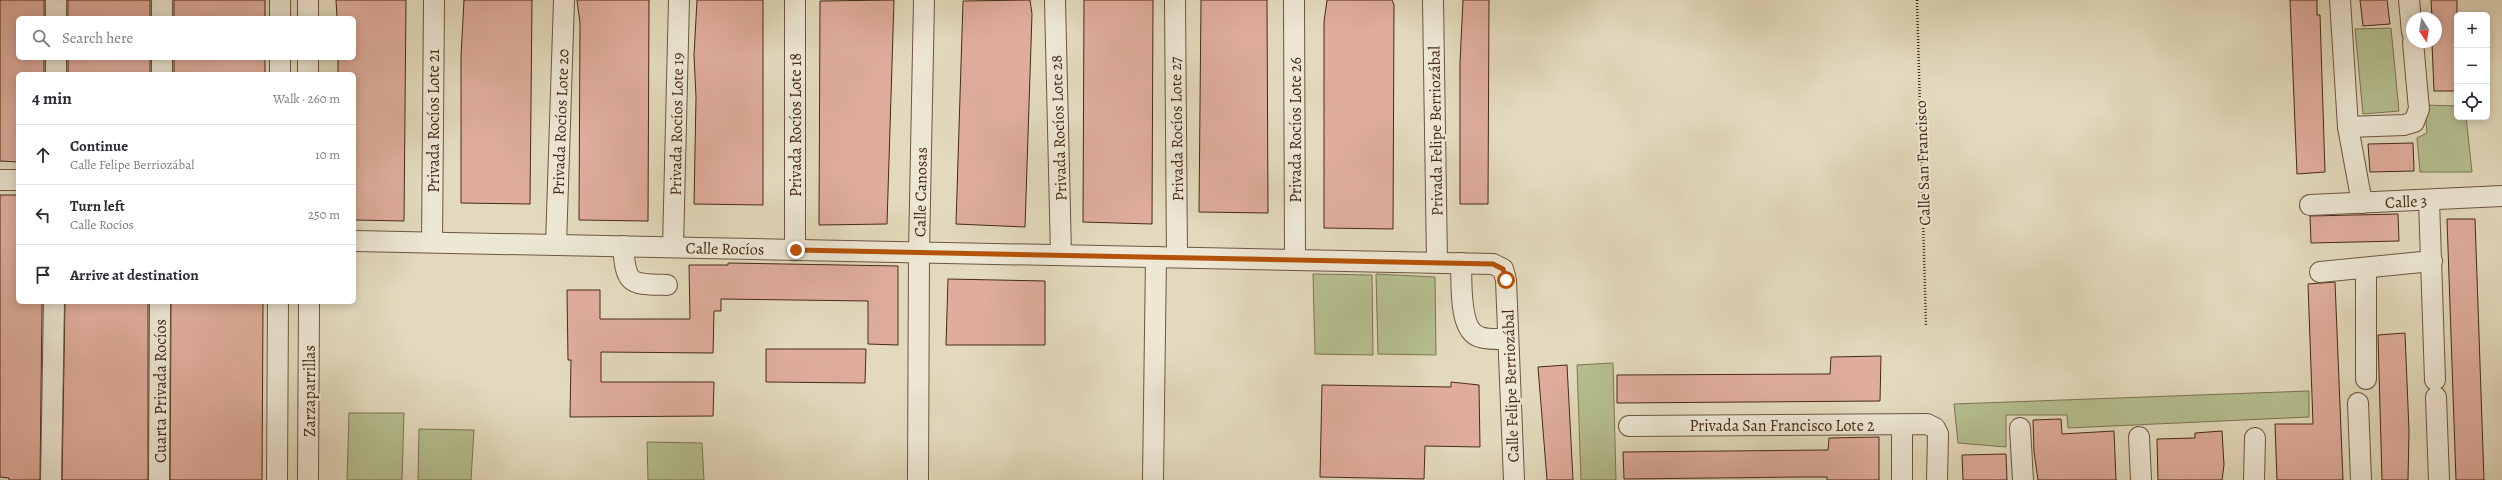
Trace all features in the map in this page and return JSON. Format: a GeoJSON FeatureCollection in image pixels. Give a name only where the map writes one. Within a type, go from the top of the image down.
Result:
{"type":"FeatureCollection","features":[{"type":"Feature","properties":{"kind":"street"},"geometry":{"type":"LineString","coordinates":[[56,0],[56,16]]}},
{"type":"Feature","properties":{"kind":"street"},"geometry":{"type":"LineString","coordinates":[[162,0],[162,16]]}},
{"type":"Feature","properties":{"kind":"street"},"geometry":{"type":"LineString","coordinates":[[280,0],[280,16]]}},
{"type":"Feature","properties":{"kind":"street"},"geometry":{"type":"LineString","coordinates":[[308,0],[308,16]]}},
{"type":"Feature","properties":{"kind":"street","name":"Privada Rocíos Lote 21"},"geometry":{"type":"LineString","coordinates":[[432,242],[434,0]]}},
{"type":"Feature","properties":{"kind":"street","name":"Privada Rocíos Lote 20"},"geometry":{"type":"LineString","coordinates":[[556,245],[564,0]]}},
{"type":"Feature","properties":{"kind":"street","name":"Privada Rocíos Lote 19"},"geometry":{"type":"LineString","coordinates":[[673,247],[679,0]]}},
{"type":"Feature","properties":{"kind":"street","name":"Privada Rocíos Lote 18"},"geometry":{"type":"LineString","coordinates":[[795,0],[796,250]]}},
{"type":"Feature","properties":{"kind":"street","name":"Calle Canosas"},"geometry":{"type":"LineString","coordinates":[[918,480],[919,252],[924,0]]}},
{"type":"Feature","properties":{"kind":"street","name":"Privada Rocíos Lote 26"},"geometry":{"type":"LineString","coordinates":[[1294,0],[1295,260]]}},
{"type":"Feature","properties":{"kind":"street","name":"Privada Felipe Berriozábal"},"geometry":{"type":"LineString","coordinates":[[1433,0],[1437,262]]}},
{"type":"Feature","properties":{"kind":"street"},"geometry":{"type":"LineString","coordinates":[[2340,0],[2348,126],[2362,203]]}},
{"type":"Feature","properties":{"kind":"street"},"geometry":{"type":"LineString","coordinates":[[2409,0],[2410,12]]}},
{"type":"Feature","properties":{"kind":"street","name":"Privada Rocíos Lote 28"},"geometry":{"type":"LineString","coordinates":[[1054,1],[1061,255]]}},
{"type":"Feature","properties":{"kind":"street","name":"Privada Rocíos Lote 27"},"geometry":{"type":"LineString","coordinates":[[1175,1],[1177,257]]}},
{"type":"Feature","properties":{"kind":"street"},"geometry":{"type":"LineString","coordinates":[[2348,126],[2404,125],[2414,122],[2418,109],[2413,48]]}},
{"type":"Feature","properties":{"kind":"street"},"geometry":{"type":"LineString","coordinates":[[56,60],[56,72]]}},
{"type":"Feature","properties":{"kind":"street"},"geometry":{"type":"LineString","coordinates":[[162,60],[162,72]]}},
{"type":"Feature","properties":{"kind":"street"},"geometry":{"type":"LineString","coordinates":[[280,60],[280,72]]}},
{"type":"Feature","properties":{"kind":"street"},"geometry":{"type":"LineString","coordinates":[[308,60],[308,72]]}},
{"type":"Feature","properties":{"kind":"street"},"geometry":{"type":"LineString","coordinates":[[0,180],[16,180]]}},
{"type":"Feature","properties":{"kind":"street","name":"Calle 3"},"geometry":{"type":"LineString","coordinates":[[2310,205],[2502,196]]}},
{"type":"Feature","properties":{"kind":"street"},"geometry":{"type":"LineString","coordinates":[[2429,200],[2439,480]]}},
{"type":"Feature","properties":{"kind":"street","name":"Calle Rocíos"},"geometry":{"type":"LineString","coordinates":[[356,241],[1437,262],[1493,264],[1503,269]]}},
{"type":"Feature","properties":{"kind":"street"},"geometry":{"type":"LineString","coordinates":[[623,246],[624,270],[630,279],[640,284],[667,285]]}},
{"type":"Feature","properties":{"kind":"street"},"geometry":{"type":"LineString","coordinates":[[1153,480],[1156,257]]}},
{"type":"Feature","properties":{"kind":"street"},"geometry":{"type":"LineString","coordinates":[[2320,272],[2432,261]]}},
{"type":"Feature","properties":{"kind":"street"},"geometry":{"type":"LineString","coordinates":[[1461,263],[1465,321],[1469,331],[1480,337],[1508,339]]}},
{"type":"Feature","properties":{"kind":"street"},"geometry":{"type":"LineString","coordinates":[[2366,268],[2366,380]]}},
{"type":"Feature","properties":{"kind":"street","name":"Calle Felipe Berriozábal"},"geometry":{"type":"LineString","coordinates":[[1503,269],[1506,280],[1514,480]]}},
{"type":"Feature","properties":{"kind":"street"},"geometry":{"type":"LineString","coordinates":[[51,480],[54,304]]}},
{"type":"Feature","properties":{"kind":"street","name":"Cuarta Privada Rocíos"},"geometry":{"type":"LineString","coordinates":[[159,480],[160,304]]}},
{"type":"Feature","properties":{"kind":"street","name":"Zarzaparrillas"},"geometry":{"type":"LineString","coordinates":[[277,480],[278,304]]}},
{"type":"Feature","properties":{"kind":"street","name":"Zarzaparrillas"},"geometry":{"type":"LineString","coordinates":[[308,480],[309,304]]}},
{"type":"Feature","properties":{"kind":"street"},"geometry":{"type":"LineString","coordinates":[[2358,403],[2361,480]]}},
{"type":"Feature","properties":{"kind":"street","name":"Privada San Francisco Lote 2"},"geometry":{"type":"LineString","coordinates":[[1628,426],[1927,424],[1935,428],[1938,434],[1937,480]]}},
{"type":"Feature","properties":{"kind":"street"},"geometry":{"type":"LineString","coordinates":[[1902,425],[1902,480]]}},
{"type":"Feature","properties":{"kind":"street"},"geometry":{"type":"LineString","coordinates":[[2020,428],[2023,480]]}},
{"type":"Feature","properties":{"kind":"street"},"geometry":{"type":"LineString","coordinates":[[2139,437],[2141,480]]}},
{"type":"Feature","properties":{"kind":"street"},"geometry":{"type":"LineString","coordinates":[[2254,480],[2255,438]]}},
{"type":"Feature","properties":{"kind":"path","name":"Calle San Francisco"},"geometry":{"type":"LineString","coordinates":[[1917,0],[1926,326]]}},
{"type":"Feature","properties":{"kind":"green space"},"geometry":{"type":"Polygon","coordinates":[[[2391,28],[2399,111],[2363,114],[2355,29],[2391,28]]]}},
{"type":"Feature","properties":{"kind":"green space"},"geometry":{"type":"Polygon","coordinates":[[[2425,105],[2454,106],[2454,120],[2466,120],[2472,172],[2420,172],[2417,138],[2427,133],[2425,105]]]}},
{"type":"Feature","properties":{"kind":"green space"},"geometry":{"type":"Polygon","coordinates":[[[1313,274],[1372,275],[1373,355],[1315,354],[1313,274]]]}},
{"type":"Feature","properties":{"kind":"green space"},"geometry":{"type":"Polygon","coordinates":[[[1376,274],[1435,277],[1436,355],[1378,354],[1376,274]]]}},
{"type":"Feature","properties":{"kind":"green space"},"geometry":{"type":"Polygon","coordinates":[[[1613,363],[1616,480],[1581,480],[1577,365],[1613,363]]]}},
{"type":"Feature","properties":{"kind":"green space"},"geometry":{"type":"Polygon","coordinates":[[[2309,391],[2309,417],[2068,428],[2067,415],[2006,415],[2006,447],[1958,443],[1954,404],[2309,391]]]}},
{"type":"Feature","properties":{"kind":"green space"},"geometry":{"type":"Polygon","coordinates":[[[349,413],[404,413],[402,480],[347,480],[349,413]]]}},
{"type":"Feature","properties":{"kind":"green space"},"geometry":{"type":"Polygon","coordinates":[[[419,429],[474,430],[471,480],[418,480],[419,429]]]}},
{"type":"Feature","properties":{"kind":"green space"},"geometry":{"type":"Polygon","coordinates":[[[647,442],[702,443],[704,480],[648,480],[647,442]]]}},
{"type":"Feature","properties":{"kind":"building"},"geometry":{"type":"Polygon","coordinates":[[[0,0],[44,0],[44,16],[16,16],[16,60],[44,60],[44,72],[16,72],[16,162],[0,161],[0,0]]]}},
{"type":"Feature","properties":{"kind":"building"},"geometry":{"type":"Polygon","coordinates":[[[68,0],[150,0],[150,16],[68,16],[68,0]]]}},
{"type":"Feature","properties":{"kind":"building"},"geometry":{"type":"Polygon","coordinates":[[[174,0],[265,0],[265,16],[174,16],[174,0]]]}},
{"type":"Feature","properties":{"kind":"building"},"geometry":{"type":"Polygon","coordinates":[[[336,0],[406,0],[404,221],[356,220],[356,72],[338,72],[338,60],[356,60],[356,16],[337,16],[336,0]]]}},
{"type":"Feature","properties":{"kind":"building"},"geometry":{"type":"Polygon","coordinates":[[[464,0],[532,0],[530,204],[461,203],[461,56],[464,0]]]}},
{"type":"Feature","properties":{"kind":"building"},"geometry":{"type":"Polygon","coordinates":[[[577,0],[649,0],[648,221],[579,220],[580,23],[577,0]]]}},
{"type":"Feature","properties":{"kind":"building"},"geometry":{"type":"Polygon","coordinates":[[[697,0],[763,0],[763,205],[694,204],[696,97],[694,55],[697,0]]]}},
{"type":"Feature","properties":{"kind":"building"},"geometry":{"type":"Polygon","coordinates":[[[894,0],[887,224],[819,225],[820,1],[894,0]]]}},
{"type":"Feature","properties":{"kind":"building"},"geometry":{"type":"Polygon","coordinates":[[[1030,0],[1032,14],[1025,227],[956,224],[963,1],[1030,0]]]}},
{"type":"Feature","properties":{"kind":"building"},"geometry":{"type":"Polygon","coordinates":[[[1084,0],[1153,0],[1152,224],[1083,222],[1084,0]]]}},
{"type":"Feature","properties":{"kind":"building"},"geometry":{"type":"Polygon","coordinates":[[[1201,0],[1267,0],[1268,213],[1199,212],[1201,0]]]}},
{"type":"Feature","properties":{"kind":"building"},"geometry":{"type":"Polygon","coordinates":[[[1327,0],[1392,0],[1394,5],[1393,229],[1324,228],[1324,22],[1327,0]]]}},
{"type":"Feature","properties":{"kind":"building"},"geometry":{"type":"Polygon","coordinates":[[[1463,0],[1489,0],[1488,204],[1460,204],[1460,62],[1463,0]]]}},
{"type":"Feature","properties":{"kind":"building"},"geometry":{"type":"Polygon","coordinates":[[[2290,0],[2317,0],[2317,15],[2320,15],[2325,172],[2297,174],[2290,0]]]}},
{"type":"Feature","properties":{"kind":"building"},"geometry":{"type":"Polygon","coordinates":[[[2360,0],[2387,0],[2390,24],[2363,26],[2360,0]]]}},
{"type":"Feature","properties":{"kind":"building"},"geometry":{"type":"Polygon","coordinates":[[[2431,0],[2457,0],[2457,12],[2454,12],[2454,91],[2434,91],[2432,48],[2442,48],[2442,12],[2432,12],[2431,0]]]}},
{"type":"Feature","properties":{"kind":"building"},"geometry":{"type":"Polygon","coordinates":[[[68,60],[150,60],[150,72],[68,72],[68,60]]]}},
{"type":"Feature","properties":{"kind":"building"},"geometry":{"type":"Polygon","coordinates":[[[174,60],[265,60],[265,72],[174,72],[174,60]]]}},
{"type":"Feature","properties":{"kind":"building"},"geometry":{"type":"Polygon","coordinates":[[[2413,143],[2414,171],[2370,172],[2368,144],[2413,143]]]}},
{"type":"Feature","properties":{"kind":"building"},"geometry":{"type":"Polygon","coordinates":[[[0,195],[16,195],[16,304],[42,304],[40,480],[9,480],[9,478],[0,477],[0,195]]]}},
{"type":"Feature","properties":{"kind":"building"},"geometry":{"type":"Polygon","coordinates":[[[2398,214],[2399,241],[2311,243],[2310,216],[2398,214]]]}},
{"type":"Feature","properties":{"kind":"building"},"geometry":{"type":"Polygon","coordinates":[[[2447,219],[2475,219],[2484,480],[2456,480],[2447,219]]]}},
{"type":"Feature","properties":{"kind":"building"},"geometry":{"type":"Polygon","coordinates":[[[728,263],[898,266],[898,345],[868,344],[868,301],[721,299],[721,311],[714,311],[713,353],[601,352],[601,382],[714,382],[713,416],[570,417],[571,360],[568,360],[567,290],[600,290],[600,319],[690,319],[689,265],[728,265],[728,263]]]}},
{"type":"Feature","properties":{"kind":"building"},"geometry":{"type":"Polygon","coordinates":[[[948,279],[1045,281],[1045,345],[946,345],[948,279]]]}},
{"type":"Feature","properties":{"kind":"building"},"geometry":{"type":"Polygon","coordinates":[[[2335,282],[2343,480],[2277,480],[2275,424],[2313,424],[2308,284],[2335,282]]]}},
{"type":"Feature","properties":{"kind":"building"},"geometry":{"type":"Polygon","coordinates":[[[65,304],[148,304],[148,480],[62,480],[65,304]]]}},
{"type":"Feature","properties":{"kind":"building"},"geometry":{"type":"Polygon","coordinates":[[[171,304],[263,304],[262,480],[170,480],[171,304]]]}},
{"type":"Feature","properties":{"kind":"building"},"geometry":{"type":"Polygon","coordinates":[[[2405,333],[2409,431],[2408,480],[2382,480],[2378,335],[2405,333]]]}},
{"type":"Feature","properties":{"kind":"building"},"geometry":{"type":"Polygon","coordinates":[[[766,349],[866,349],[865,383],[766,382],[766,349]]]}},
{"type":"Feature","properties":{"kind":"building"},"geometry":{"type":"Polygon","coordinates":[[[1881,356],[1880,401],[1617,403],[1617,375],[1830,374],[1831,357],[1881,356]]]}},
{"type":"Feature","properties":{"kind":"building"},"geometry":{"type":"Polygon","coordinates":[[[1567,365],[1573,480],[1547,480],[1538,367],[1567,365]]]}},
{"type":"Feature","properties":{"kind":"building"},"geometry":{"type":"Polygon","coordinates":[[[1451,382],[1479,385],[1480,447],[1425,446],[1424,479],[1320,477],[1322,385],[1451,387],[1451,382]]]}},
{"type":"Feature","properties":{"kind":"building"},"geometry":{"type":"Polygon","coordinates":[[[2061,419],[2062,434],[2114,431],[2116,480],[2038,480],[2034,452],[2033,420],[2061,419]]]}},
{"type":"Feature","properties":{"kind":"building"},"geometry":{"type":"Polygon","coordinates":[[[2222,431],[2224,465],[2222,480],[2158,480],[2157,439],[2195,438],[2195,433],[2222,431]]]}},
{"type":"Feature","properties":{"kind":"building"},"geometry":{"type":"Polygon","coordinates":[[[1879,437],[1879,480],[1827,480],[1827,477],[1624,479],[1623,452],[1828,450],[1829,438],[1879,437]]]}},
{"type":"Feature","properties":{"kind":"building"},"geometry":{"type":"Polygon","coordinates":[[[2006,454],[2007,480],[1963,480],[1962,455],[2006,454]]]}},
{"type":"Feature","properties":{"kind":"route"},"geometry":{"type":"LineString","coordinates":[[796,250],[1493,264],[1503,269],[1506,280]]}}]}
